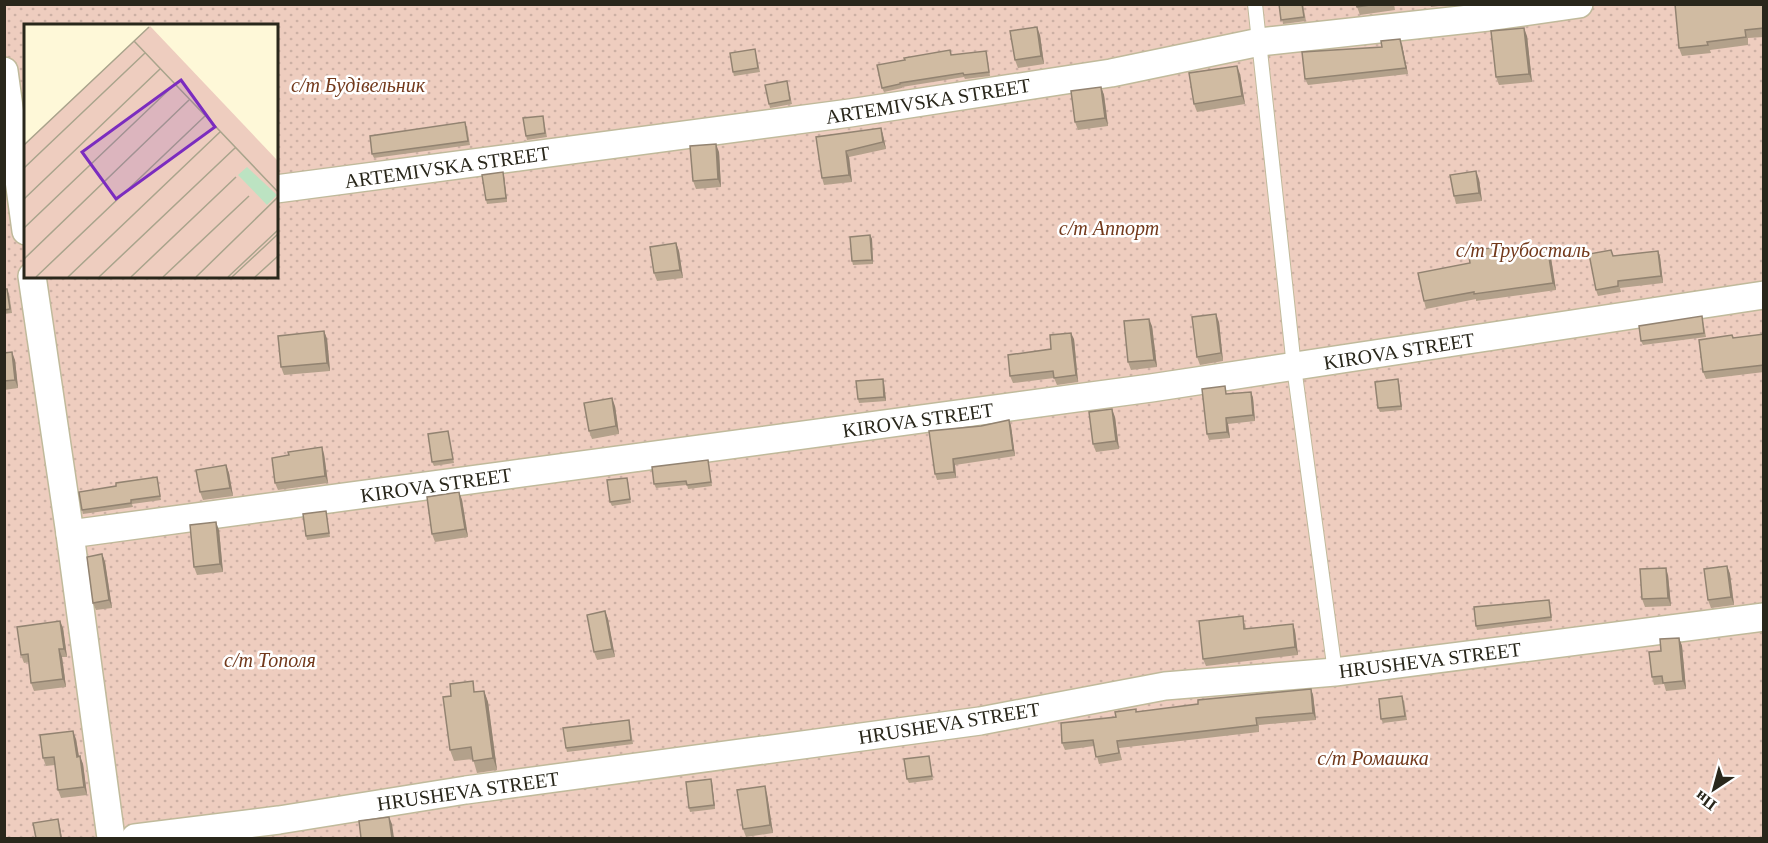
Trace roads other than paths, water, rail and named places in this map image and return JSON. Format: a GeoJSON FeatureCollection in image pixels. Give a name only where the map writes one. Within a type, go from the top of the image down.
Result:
{"type":"FeatureCollection","features":[{"type":"Feature","properties":{"kind":"street","name":"ARTEMIVSKA STREET"},"geometry":{"type":"LineString","coordinates":[[278,189],[850,113],[1111,73],[1260,42],[1488,17],[1578,4]]}},
{"type":"Feature","properties":{"kind":"street"},"geometry":{"type":"LineString","coordinates":[[4,71],[24,217]]}},
{"type":"Feature","properties":{"kind":"street"},"geometry":{"type":"LineString","coordinates":[[32,278],[111,838]]}},
{"type":"Feature","properties":{"kind":"street","name":"KIROVA STREET"},"geometry":{"type":"LineString","coordinates":[[70,534],[1151,388],[1764,295]]}},
{"type":"Feature","properties":{"kind":"street","name":"HRUSHEVA STREET"},"geometry":{"type":"LineString","coordinates":[[135,838],[980,721],[1166,686],[1335,672],[1764,617]]}},
{"type":"Feature","properties":{"kind":"lane"},"geometry":{"type":"LineString","coordinates":[[1256,4],[1293,367],[1335,672]]}},
{"type":"Feature","properties":{"kind":"park label","name":"с/т Будівельник"},"geometry":{"type":"Point","coordinates":[358,85]}},
{"type":"Feature","properties":{"kind":"park label","name":"с/т Аппорт"},"geometry":{"type":"Point","coordinates":[1109,228]}},
{"type":"Feature","properties":{"kind":"park label","name":"с/т Трубосталь"},"geometry":{"type":"Point","coordinates":[1523,250]}},
{"type":"Feature","properties":{"kind":"park label","name":"с/т Тополя"},"geometry":{"type":"Point","coordinates":[270,660]}},
{"type":"Feature","properties":{"kind":"park label","name":"с/т Ромашка"},"geometry":{"type":"Point","coordinates":[1373,758]}}]}
